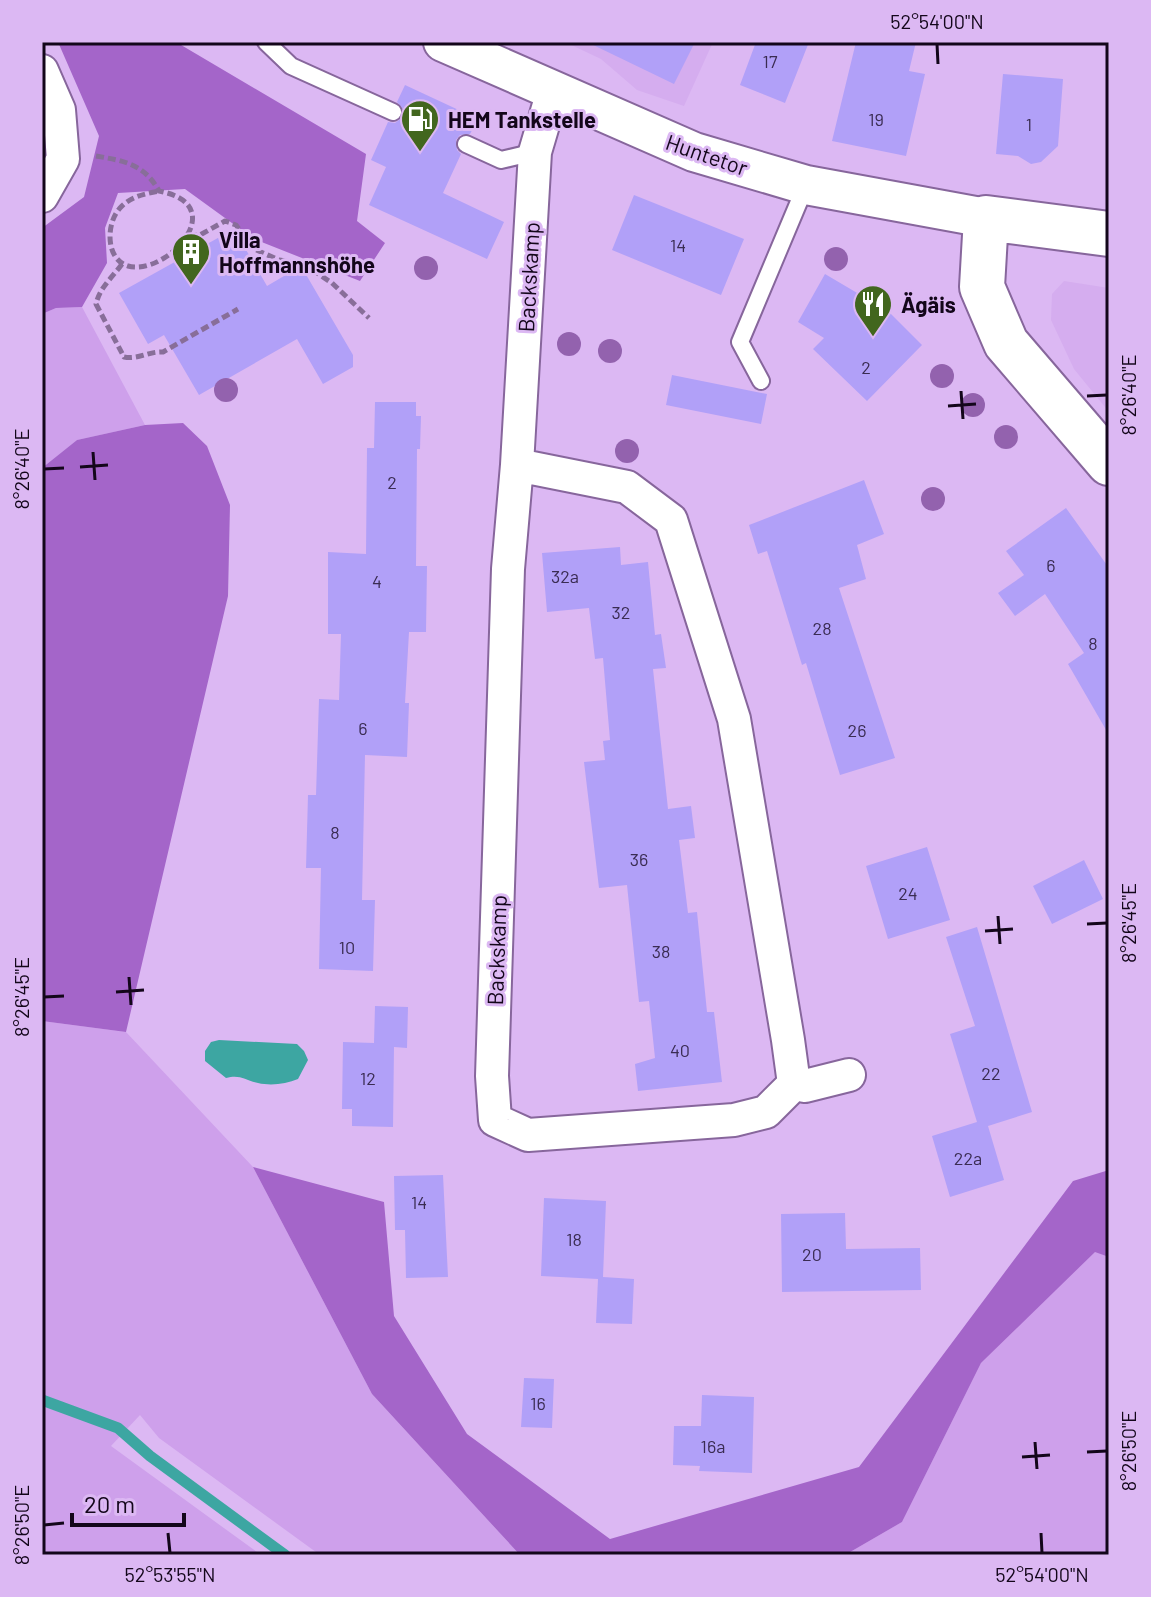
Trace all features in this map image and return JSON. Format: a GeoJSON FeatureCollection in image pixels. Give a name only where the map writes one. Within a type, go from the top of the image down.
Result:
{"type":"FeatureCollection","features":[{"type":"Feature","properties":{"kind":"main road"},"geometry":{"type":"LineString","coordinates":[[1109,234],[986,218],[982,287],[1006,343],[1109,463]]}},
{"type":"Feature","properties":{"kind":"street","name":"Huntetor"},"geometry":{"type":"LineString","coordinates":[[443,42],[694,152],[806,185],[986,218]]}},
{"type":"Feature","properties":{"kind":"street"},"geometry":{"type":"LineString","coordinates":[[42,71],[59,110],[63,159],[42,196]]}},
{"type":"Feature","properties":{"kind":"street","name":"Backskamp"},"geometry":{"type":"LineString","coordinates":[[553,91],[535,152],[507,584],[492,1076],[495,1120],[528,1135],[734,1120],[766,1112],[794,1084]]}},
{"type":"Feature","properties":{"kind":"street"},"geometry":{"type":"LineString","coordinates":[[517,465],[627,487],[671,520],[734,719],[794,1084],[805,1086],[849,1075]]}},
{"type":"Feature","properties":{"kind":"lane"},"geometry":{"type":"LineString","coordinates":[[266,42],[291,66],[393,112]]}},
{"type":"Feature","properties":{"kind":"lane"},"geometry":{"type":"LineString","coordinates":[[466,144],[501,160],[535,152]]}},
{"type":"Feature","properties":{"kind":"lane"},"geometry":{"type":"LineString","coordinates":[[761,381],[740,342],[806,185]]}},
{"type":"Feature","properties":{"kind":"path"},"geometry":{"type":"LineString","coordinates":[[124,161],[150,175],[159,191]]}},
{"type":"Feature","properties":{"kind":"path"},"geometry":{"type":"LineString","coordinates":[[159,191],[177,195],[188,205],[193,220],[189,236],[178,248],[152,263],[136,268],[122,264],[113,253],[110,236],[112,218],[122,205],[139,195],[159,191]]}},
{"type":"Feature","properties":{"kind":"path"},"geometry":{"type":"LineString","coordinates":[[189,236],[200,235],[225,221],[236,225],[254,249],[279,260],[302,263],[332,283],[369,318]]}},
{"type":"Feature","properties":{"kind":"path"},"geometry":{"type":"LineString","coordinates":[[122,264],[100,289],[96,304],[124,357],[134,359],[152,351],[163,352],[238,309]]}},
{"type":"Feature","properties":{"kind":"shaded area"},"geometry":{"type":"Polygon","coordinates":[[[58,42],[176,42],[366,154],[357,221],[385,243],[360,281],[254,239],[185,189],[118,193],[105,228],[107,263],[82,307],[56,308],[42,314],[42,228],[84,197],[99,136],[58,42]]]}},
{"type":"Feature","properties":{"kind":"shaded area"},"geometry":{"type":"Polygon","coordinates":[[[565,42],[713,42],[684,106],[637,90],[601,59],[565,42]]]}},
{"type":"Feature","properties":{"kind":"shaded area"},"geometry":{"type":"Polygon","coordinates":[[[1064,281],[1109,288],[1109,412],[1074,369],[1051,320],[1052,294],[1064,281]]]}},
{"type":"Feature","properties":{"kind":"shaded area"},"geometry":{"type":"Polygon","coordinates":[[[82,307],[145,425],[77,440],[42,468],[42,314],[56,308],[82,307]]]}},
{"type":"Feature","properties":{"kind":"shaded area"},"geometry":{"type":"Polygon","coordinates":[[[183,423],[207,446],[230,505],[228,596],[126,1032],[42,1021],[42,468],[77,440],[145,425],[183,423]]]}},
{"type":"Feature","properties":{"kind":"shaded area"},"geometry":{"type":"Polygon","coordinates":[[[42,1021],[126,1032],[253,1167],[372,1394],[520,1555],[320,1555],[159,1438],[140,1415],[111,1446],[261,1555],[42,1555],[42,1021]]]}},
{"type":"Feature","properties":{"kind":"shaded area"},"geometry":{"type":"Polygon","coordinates":[[[211,1042],[297,1044],[308,1060],[298,1079],[289,1082],[268,1084],[239,1077],[226,1078],[205,1061],[205,1051],[211,1042]]]}},
{"type":"Feature","properties":{"kind":"shaded area"},"geometry":{"type":"Polygon","coordinates":[[[253,1167],[384,1202],[394,1316],[467,1434],[610,1539],[859,1467],[1073,1181],[1109,1170],[1109,1257],[1095,1252],[981,1363],[902,1522],[845,1555],[520,1555],[372,1394],[253,1167]]]}},
{"type":"Feature","properties":{"kind":"shaded area"},"geometry":{"type":"Polygon","coordinates":[[[1095,1251],[1109,1257],[1109,1555],[845,1555],[902,1522],[981,1363],[1095,1251]]]}},
{"type":"Feature","properties":{"kind":"building"},"geometry":{"type":"Polygon","coordinates":[[[587,42],[695,42],[674,84],[587,42]]]}},
{"type":"Feature","properties":{"kind":"building"},"geometry":{"type":"Polygon","coordinates":[[[756,42],[809,42],[785,103],[740,85],[756,42]]]}},
{"type":"Feature","properties":{"kind":"building"},"geometry":{"type":"Polygon","coordinates":[[[856,42],[916,42],[909,71],[925,74],[906,156],[832,141],[856,42]]]}},
{"type":"Feature","properties":{"kind":"building"},"geometry":{"type":"Polygon","coordinates":[[[1003,74],[1063,79],[1058,146],[1041,162],[1031,164],[1018,156],[996,154],[1003,74]]]}},
{"type":"Feature","properties":{"kind":"building"},"geometry":{"type":"Polygon","coordinates":[[[405,85],[478,119],[470,134],[460,135],[456,140],[457,150],[461,154],[443,193],[504,222],[487,259],[369,205],[386,167],[371,160],[388,122],[395,123],[403,117],[404,110],[397,102],[405,85]]]}},
{"type":"Feature","properties":{"kind":"building"},"geometry":{"type":"Polygon","coordinates":[[[634,195],[744,239],[721,295],[612,250],[634,195]]]}},
{"type":"Feature","properties":{"kind":"building"},"geometry":{"type":"Polygon","coordinates":[[[234,229],[267,286],[301,266],[353,355],[353,367],[323,384],[297,339],[199,395],[164,335],[148,344],[119,293],[234,229]]]}},
{"type":"Feature","properties":{"kind":"building"},"geometry":{"type":"Polygon","coordinates":[[[825,274],[864,297],[869,292],[922,345],[867,401],[813,349],[824,338],[798,322],[825,274]]]}},
{"type":"Feature","properties":{"kind":"building"},"geometry":{"type":"Polygon","coordinates":[[[672,375],[767,394],[761,424],[666,405],[672,375]]]}},
{"type":"Feature","properties":{"kind":"building"},"geometry":{"type":"Polygon","coordinates":[[[375,402],[416,402],[416,416],[421,416],[420,449],[417,449],[416,566],[427,566],[426,632],[409,632],[405,703],[409,703],[407,757],[365,755],[362,900],[375,900],[373,971],[319,969],[321,868],[306,868],[308,795],[316,795],[319,699],[339,700],[341,634],[328,634],[328,552],[366,554],[367,448],[374,448],[375,402]]]}},
{"type":"Feature","properties":{"kind":"building"},"geometry":{"type":"Polygon","coordinates":[[[864,480],[884,534],[857,545],[866,579],[839,588],[895,758],[840,775],[767,551],[758,554],[749,525],[864,480]]]}},
{"type":"Feature","properties":{"kind":"building"},"geometry":{"type":"Polygon","coordinates":[[[1066,508],[1109,568],[1109,735],[1068,664],[1084,653],[1045,594],[1015,616],[998,593],[1024,575],[1006,551],[1066,508]]]}},
{"type":"Feature","properties":{"kind":"building"},"geometry":{"type":"Polygon","coordinates":[[[620,547],[621,565],[648,562],[655,635],[661,634],[666,668],[653,669],[668,809],[691,806],[695,838],[679,840],[688,913],[697,912],[707,1012],[714,1012],[722,1082],[638,1091],[635,1064],[655,1058],[649,1001],[639,1002],[627,885],[599,888],[584,762],[605,760],[603,741],[610,740],[603,658],[595,659],[589,608],[547,612],[542,553],[620,547]]]}},
{"type":"Feature","properties":{"kind":"building"},"geometry":{"type":"Polygon","coordinates":[[[927,847],[950,920],[888,939],[866,866],[927,847]]]}},
{"type":"Feature","properties":{"kind":"building"},"geometry":{"type":"Polygon","coordinates":[[[1084,860],[1103,899],[1052,924],[1033,886],[1084,860]]]}},
{"type":"Feature","properties":{"kind":"building"},"geometry":{"type":"Polygon","coordinates":[[[977,927],[1032,1112],[988,1126],[1004,1180],[950,1197],[932,1136],[977,1122],[950,1034],[975,1026],[946,937],[977,927]]]}},
{"type":"Feature","properties":{"kind":"building"},"geometry":{"type":"Polygon","coordinates":[[[375,1006],[408,1007],[407,1048],[394,1047],[393,1127],[352,1126],[352,1109],[342,1109],[343,1042],[374,1043],[375,1006]]]}},
{"type":"Feature","properties":{"kind":"building"},"geometry":{"type":"Polygon","coordinates":[[[443,1175],[448,1277],[406,1278],[405,1230],[395,1230],[394,1176],[443,1175]]]}},
{"type":"Feature","properties":{"kind":"building"},"geometry":{"type":"Polygon","coordinates":[[[544,1198],[606,1201],[603,1277],[634,1279],[632,1324],[596,1323],[598,1279],[541,1276],[544,1198]]]}},
{"type":"Feature","properties":{"kind":"building"},"geometry":{"type":"Polygon","coordinates":[[[845,1213],[846,1249],[920,1248],[921,1290],[782,1292],[781,1214],[845,1213]]]}},
{"type":"Feature","properties":{"kind":"building"},"geometry":{"type":"Polygon","coordinates":[[[524,1378],[554,1379],[552,1428],[521,1427],[524,1378]]]}},
{"type":"Feature","properties":{"kind":"building"},"geometry":{"type":"Polygon","coordinates":[[[702,1395],[754,1397],[752,1473],[699,1471],[700,1466],[673,1465],[674,1426],[701,1426],[702,1395]]]}},
{"type":"Feature","properties":{"kind":"waterway"},"geometry":{"type":"LineString","coordinates":[[42,1400],[118,1428],[150,1456],[285,1555]]}},
{"type":"Feature","properties":{"kind":"place","name":"HEM Tankstelle"},"geometry":{"type":"Point","coordinates":[420,153]}},
{"type":"Feature","properties":{"kind":"place","name":"Villa Hoffmannshöhe"},"geometry":{"type":"Point","coordinates":[191,286]}},
{"type":"Feature","properties":{"kind":"place","name":"Ägäis"},"geometry":{"type":"Point","coordinates":[873,338]}}]}
